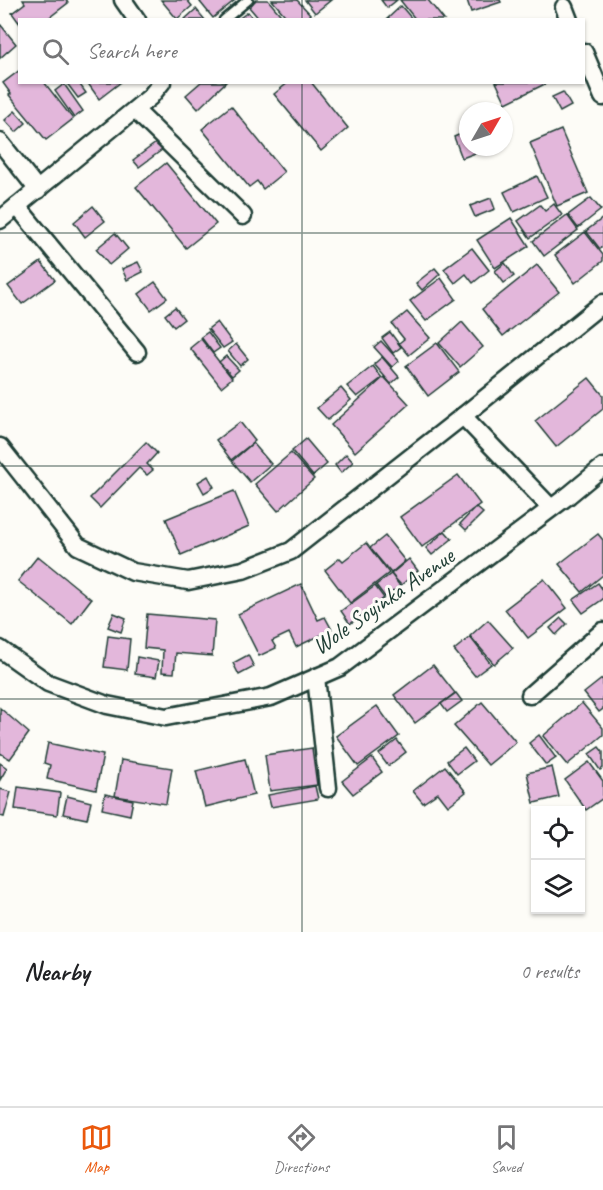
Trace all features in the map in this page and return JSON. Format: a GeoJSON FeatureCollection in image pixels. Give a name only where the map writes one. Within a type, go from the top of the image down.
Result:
{"type":"FeatureCollection","features":[{"type":"Feature","properties":{"kind":"street"},"geometry":{"type":"LineString","coordinates":[[123,0],[136,18]]}},
{"type":"Feature","properties":{"kind":"street"},"geometry":{"type":"LineString","coordinates":[[585,54],[603,97]]}},
{"type":"Feature","properties":{"kind":"street"},"geometry":{"type":"LineString","coordinates":[[0,220],[135,110],[160,84]]}},
{"type":"Feature","properties":{"kind":"street"},"geometry":{"type":"LineString","coordinates":[[135,110],[243,216]]}},
{"type":"Feature","properties":{"kind":"street"},"geometry":{"type":"LineString","coordinates":[[0,142],[38,190]]}},
{"type":"Feature","properties":{"kind":"street"},"geometry":{"type":"LineString","coordinates":[[17,207],[137,352]]}},
{"type":"Feature","properties":{"kind":"street"},"geometry":{"type":"LineString","coordinates":[[0,447],[78,546],[133,572],[188,580],[243,570],[291,551],[603,303]]}},
{"type":"Feature","properties":{"kind":"street"},"geometry":{"type":"LineString","coordinates":[[463,416],[551,508]]}},
{"type":"Feature","properties":{"kind":"street","name":"Wole Soyinka Avenue"},"geometry":{"type":"LineString","coordinates":[[0,649],[48,683],[107,705],[166,717],[271,698],[340,667],[603,467]]}},
{"type":"Feature","properties":{"kind":"street"},"geometry":{"type":"LineString","coordinates":[[530,695],[603,631]]}},
{"type":"Feature","properties":{"kind":"street"},"geometry":{"type":"LineString","coordinates":[[316,677],[328,788]]}},
{"type":"Feature","properties":{"kind":"lane"},"geometry":{"type":"LineString","coordinates":[[226,18],[248,0]]}},
{"type":"Feature","properties":{"kind":"building"},"geometry":{"type":"Polygon","coordinates":[[[23,0],[66,0],[68,3],[49,18],[18,18],[18,21],[12,13],[25,3],[23,0]]]}},
{"type":"Feature","properties":{"kind":"building"},"geometry":{"type":"Polygon","coordinates":[[[161,0],[187,0],[192,6],[176,18],[161,0]]]}},
{"type":"Feature","properties":{"kind":"building"},"geometry":{"type":"Polygon","coordinates":[[[202,0],[235,0],[213,18],[200,2],[202,0]]]}},
{"type":"Feature","properties":{"kind":"building"},"geometry":{"type":"Polygon","coordinates":[[[256,0],[268,0],[283,18],[258,18],[249,7],[256,0]]]}},
{"type":"Feature","properties":{"kind":"building"},"geometry":{"type":"Polygon","coordinates":[[[272,0],[297,0],[311,15],[307,18],[287,18],[272,0]]]}},
{"type":"Feature","properties":{"kind":"building"},"geometry":{"type":"Polygon","coordinates":[[[305,0],[331,0],[315,13],[305,0]]]}},
{"type":"Feature","properties":{"kind":"building"},"geometry":{"type":"Polygon","coordinates":[[[381,0],[397,0],[387,8],[381,0]]]}},
{"type":"Feature","properties":{"kind":"building"},"geometry":{"type":"Polygon","coordinates":[[[400,0],[428,0],[442,18],[414,18],[400,0]]]}},
{"type":"Feature","properties":{"kind":"building"},"geometry":{"type":"Polygon","coordinates":[[[467,0],[500,0],[501,2],[471,12],[467,0]]]}},
{"type":"Feature","properties":{"kind":"building"},"geometry":{"type":"Polygon","coordinates":[[[401,6],[411,18],[388,18],[401,6]]]}},
{"type":"Feature","properties":{"kind":"building"},"geometry":{"type":"Polygon","coordinates":[[[196,9],[203,18],[186,18],[196,9]]]}},
{"type":"Feature","properties":{"kind":"building"},"geometry":{"type":"Polygon","coordinates":[[[248,12],[252,18],[240,18],[248,12]]]}},
{"type":"Feature","properties":{"kind":"building"},"geometry":{"type":"Polygon","coordinates":[[[0,24],[16,44],[0,58],[0,24]]]}},
{"type":"Feature","properties":{"kind":"building"},"geometry":{"type":"Polygon","coordinates":[[[18,72],[18,84],[46,84],[73,119],[46,140],[9,95],[11,94],[3,83],[18,72]]]}},
{"type":"Feature","properties":{"kind":"building"},"geometry":{"type":"Polygon","coordinates":[[[64,84],[83,111],[74,118],[55,91],[64,84]]]}},
{"type":"Feature","properties":{"kind":"building"},"geometry":{"type":"Polygon","coordinates":[[[68,84],[79,84],[86,93],[78,98],[68,84]]]}},
{"type":"Feature","properties":{"kind":"building"},"geometry":{"type":"Polygon","coordinates":[[[88,84],[118,84],[99,99],[88,84]]]}},
{"type":"Feature","properties":{"kind":"building"},"geometry":{"type":"Polygon","coordinates":[[[199,84],[224,84],[198,109],[186,95],[199,84]]]}},
{"type":"Feature","properties":{"kind":"building"},"geometry":{"type":"Polygon","coordinates":[[[286,84],[313,84],[348,128],[321,151],[274,94],[286,84]]]}},
{"type":"Feature","properties":{"kind":"building"},"geometry":{"type":"Polygon","coordinates":[[[497,84],[545,84],[506,102],[497,84]]]}},
{"type":"Feature","properties":{"kind":"building"},"geometry":{"type":"Polygon","coordinates":[[[563,92],[571,106],[560,112],[552,97],[563,92]]]}},
{"type":"Feature","properties":{"kind":"building"},"geometry":{"type":"Polygon","coordinates":[[[231,106],[284,172],[263,189],[257,181],[249,187],[202,129],[231,106]]]}},
{"type":"Feature","properties":{"kind":"building"},"geometry":{"type":"Polygon","coordinates":[[[15,111],[26,123],[16,132],[5,120],[15,111]]]}},
{"type":"Feature","properties":{"kind":"building"},"geometry":{"type":"Polygon","coordinates":[[[561,130],[588,193],[557,206],[530,143],[561,130]]]}},
{"type":"Feature","properties":{"kind":"building"},"geometry":{"type":"Polygon","coordinates":[[[459,135],[459,150],[454,137],[459,135]]]}},
{"type":"Feature","properties":{"kind":"building"},"geometry":{"type":"Polygon","coordinates":[[[160,140],[166,147],[139,167],[133,160],[160,140]]]}},
{"type":"Feature","properties":{"kind":"building"},"geometry":{"type":"Polygon","coordinates":[[[166,163],[216,224],[186,248],[136,187],[166,163]]]}},
{"type":"Feature","properties":{"kind":"building"},"geometry":{"type":"Polygon","coordinates":[[[537,176],[547,197],[514,212],[504,192],[537,176]]]}},
{"type":"Feature","properties":{"kind":"building"},"geometry":{"type":"Polygon","coordinates":[[[491,198],[495,209],[475,217],[470,206],[491,198]]]}},
{"type":"Feature","properties":{"kind":"building"},"geometry":{"type":"Polygon","coordinates":[[[591,198],[601,210],[578,228],[568,215],[591,198]]]}},
{"type":"Feature","properties":{"kind":"building"},"geometry":{"type":"Polygon","coordinates":[[[554,204],[562,215],[530,238],[518,221],[540,205],[545,211],[554,204]]]}},
{"type":"Feature","properties":{"kind":"building"},"geometry":{"type":"Polygon","coordinates":[[[93,206],[105,221],[85,237],[74,222],[93,206]]]}},
{"type":"Feature","properties":{"kind":"building"},"geometry":{"type":"Polygon","coordinates":[[[567,215],[578,230],[544,256],[533,241],[567,215]]]}},
{"type":"Feature","properties":{"kind":"building"},"geometry":{"type":"Polygon","coordinates":[[[511,218],[529,246],[495,268],[477,240],[511,218]]]}},
{"type":"Feature","properties":{"kind":"building"},"geometry":{"type":"Polygon","coordinates":[[[603,218],[603,246],[600,249],[586,231],[603,218]]]}},
{"type":"Feature","properties":{"kind":"building"},"geometry":{"type":"Polygon","coordinates":[[[585,232],[603,255],[603,261],[575,283],[555,255],[585,232]]]}},
{"type":"Feature","properties":{"kind":"building"},"geometry":{"type":"Polygon","coordinates":[[[115,233],[128,249],[109,265],[96,249],[115,233]]]}},
{"type":"Feature","properties":{"kind":"building"},"geometry":{"type":"Polygon","coordinates":[[[472,248],[489,270],[473,283],[466,274],[455,283],[444,269],[472,248]]]}},
{"type":"Feature","properties":{"kind":"building"},"geometry":{"type":"Polygon","coordinates":[[[41,262],[55,280],[22,304],[8,286],[41,262]]]}},
{"type":"Feature","properties":{"kind":"building"},"geometry":{"type":"Polygon","coordinates":[[[138,262],[143,272],[127,280],[122,269],[138,262]]]}},
{"type":"Feature","properties":{"kind":"building"},"geometry":{"type":"Polygon","coordinates":[[[505,263],[514,276],[504,283],[495,271],[505,263]]]}},
{"type":"Feature","properties":{"kind":"building"},"geometry":{"type":"Polygon","coordinates":[[[537,265],[559,292],[503,336],[482,309],[537,265]]]}},
{"type":"Feature","properties":{"kind":"building"},"geometry":{"type":"Polygon","coordinates":[[[435,268],[440,274],[422,290],[416,283],[435,268]]]}},
{"type":"Feature","properties":{"kind":"building"},"geometry":{"type":"Polygon","coordinates":[[[441,278],[456,299],[426,321],[410,301],[441,278]]]}},
{"type":"Feature","properties":{"kind":"building"},"geometry":{"type":"Polygon","coordinates":[[[155,282],[167,298],[151,310],[139,294],[155,282]]]}},
{"type":"Feature","properties":{"kind":"building"},"geometry":{"type":"Polygon","coordinates":[[[175,307],[184,319],[174,327],[165,315],[175,307]]]}},
{"type":"Feature","properties":{"kind":"building"},"geometry":{"type":"Polygon","coordinates":[[[407,312],[430,338],[409,355],[399,343],[404,339],[392,324],[407,312]]]}},
{"type":"Feature","properties":{"kind":"building"},"geometry":{"type":"Polygon","coordinates":[[[217,322],[232,342],[223,348],[208,329],[217,322]]]}},
{"type":"Feature","properties":{"kind":"building"},"geometry":{"type":"Polygon","coordinates":[[[462,322],[483,347],[460,367],[439,343],[462,322]]]}},
{"type":"Feature","properties":{"kind":"building"},"geometry":{"type":"Polygon","coordinates":[[[208,332],[220,348],[213,353],[201,337],[208,332]]]}},
{"type":"Feature","properties":{"kind":"building"},"geometry":{"type":"Polygon","coordinates":[[[390,332],[401,347],[393,353],[382,338],[390,332]]]}},
{"type":"Feature","properties":{"kind":"building"},"geometry":{"type":"Polygon","coordinates":[[[201,339],[232,378],[221,387],[190,348],[201,339]]]}},
{"type":"Feature","properties":{"kind":"building"},"geometry":{"type":"Polygon","coordinates":[[[381,341],[399,361],[392,367],[374,347],[381,341]]]}},
{"type":"Feature","properties":{"kind":"building"},"geometry":{"type":"Polygon","coordinates":[[[437,343],[459,372],[428,396],[406,366],[437,343]]]}},
{"type":"Feature","properties":{"kind":"building"},"geometry":{"type":"Polygon","coordinates":[[[236,344],[248,359],[240,366],[228,351],[236,344]]]}},
{"type":"Feature","properties":{"kind":"building"},"geometry":{"type":"Polygon","coordinates":[[[226,356],[239,370],[232,376],[219,362],[226,356]]]}},
{"type":"Feature","properties":{"kind":"building"},"geometry":{"type":"Polygon","coordinates":[[[382,357],[399,377],[391,384],[374,364],[382,357]]]}},
{"type":"Feature","properties":{"kind":"building"},"geometry":{"type":"Polygon","coordinates":[[[373,366],[382,378],[357,397],[347,386],[373,366]]]}},
{"type":"Feature","properties":{"kind":"building"},"geometry":{"type":"Polygon","coordinates":[[[384,377],[409,404],[355,452],[331,425],[384,377]]]}},
{"type":"Feature","properties":{"kind":"building"},"geometry":{"type":"Polygon","coordinates":[[[589,378],[603,395],[603,409],[556,447],[535,421],[589,378]]]}},
{"type":"Feature","properties":{"kind":"building"},"geometry":{"type":"Polygon","coordinates":[[[341,388],[351,400],[328,420],[317,408],[341,388]]]}},
{"type":"Feature","properties":{"kind":"building"},"geometry":{"type":"Polygon","coordinates":[[[240,422],[255,441],[231,460],[216,440],[240,422]]]}},
{"type":"Feature","properties":{"kind":"building"},"geometry":{"type":"Polygon","coordinates":[[[306,439],[327,464],[313,476],[292,451],[306,439]]]}},
{"type":"Feature","properties":{"kind":"building"},"geometry":{"type":"Polygon","coordinates":[[[146,442],[157,453],[147,464],[153,470],[147,475],[139,468],[100,508],[90,498],[146,442]]]}},
{"type":"Feature","properties":{"kind":"building"},"geometry":{"type":"Polygon","coordinates":[[[253,443],[271,464],[250,482],[232,461],[253,443]]]}},
{"type":"Feature","properties":{"kind":"building"},"geometry":{"type":"Polygon","coordinates":[[[291,453],[314,479],[278,511],[255,484],[291,453]]]}},
{"type":"Feature","properties":{"kind":"building"},"geometry":{"type":"Polygon","coordinates":[[[346,454],[353,462],[341,473],[335,465],[346,454]]]}},
{"type":"Feature","properties":{"kind":"building"},"geometry":{"type":"Polygon","coordinates":[[[458,475],[480,504],[422,547],[400,517],[458,475]]]}},
{"type":"Feature","properties":{"kind":"building"},"geometry":{"type":"Polygon","coordinates":[[[208,476],[214,487],[204,493],[198,482],[208,476]]]}},
{"type":"Feature","properties":{"kind":"building"},"geometry":{"type":"Polygon","coordinates":[[[234,491],[249,526],[181,555],[166,519],[234,491]]]}},
{"type":"Feature","properties":{"kind":"building"},"geometry":{"type":"Polygon","coordinates":[[[476,507],[483,513],[466,530],[460,524],[476,507]]]}},
{"type":"Feature","properties":{"kind":"building"},"geometry":{"type":"Polygon","coordinates":[[[445,531],[452,539],[432,555],[426,548],[445,531]]]}},
{"type":"Feature","properties":{"kind":"building"},"geometry":{"type":"Polygon","coordinates":[[[598,534],[603,540],[603,575],[582,592],[559,564],[598,534]]]}},
{"type":"Feature","properties":{"kind":"building"},"geometry":{"type":"Polygon","coordinates":[[[385,536],[405,561],[391,573],[370,548],[385,536]]]}},
{"type":"Feature","properties":{"kind":"building"},"geometry":{"type":"Polygon","coordinates":[[[366,543],[389,573],[350,603],[325,570],[340,558],[343,561],[366,543]]]}},
{"type":"Feature","properties":{"kind":"building"},"geometry":{"type":"Polygon","coordinates":[[[38,556],[91,599],[72,624],[18,581],[38,556]]]}},
{"type":"Feature","properties":{"kind":"building"},"geometry":{"type":"Polygon","coordinates":[[[409,559],[418,571],[401,585],[391,574],[409,559]]]}},
{"type":"Feature","properties":{"kind":"building"},"geometry":{"type":"Polygon","coordinates":[[[391,574],[400,586],[385,597],[376,585],[391,574]]]}},
{"type":"Feature","properties":{"kind":"building"},"geometry":{"type":"Polygon","coordinates":[[[544,579],[567,608],[528,638],[505,609],[544,579]]]}},
{"type":"Feature","properties":{"kind":"building"},"geometry":{"type":"Polygon","coordinates":[[[598,583],[603,590],[603,599],[583,613],[573,600],[598,583]]]}},
{"type":"Feature","properties":{"kind":"building"},"geometry":{"type":"Polygon","coordinates":[[[301,584],[318,620],[325,617],[332,630],[296,647],[289,633],[272,641],[276,648],[259,656],[238,614],[301,584]]]}},
{"type":"Feature","properties":{"kind":"building"},"geometry":{"type":"Polygon","coordinates":[[[375,586],[384,598],[350,624],[341,611],[375,586]]]}},
{"type":"Feature","properties":{"kind":"building"},"geometry":{"type":"Polygon","coordinates":[[[114,613],[126,618],[121,632],[108,627],[114,613]]]}},
{"type":"Feature","properties":{"kind":"building"},"geometry":{"type":"Polygon","coordinates":[[[147,614],[215,620],[212,656],[176,653],[174,673],[162,672],[163,650],[144,648],[147,614]]]}},
{"type":"Feature","properties":{"kind":"building"},"geometry":{"type":"Polygon","coordinates":[[[561,618],[567,624],[556,635],[550,628],[561,618]]]}},
{"type":"Feature","properties":{"kind":"building"},"geometry":{"type":"Polygon","coordinates":[[[488,620],[513,648],[494,664],[470,636],[488,620]]]}},
{"type":"Feature","properties":{"kind":"building"},"geometry":{"type":"Polygon","coordinates":[[[108,636],[130,639],[127,670],[104,667],[108,636]]]}},
{"type":"Feature","properties":{"kind":"building"},"geometry":{"type":"Polygon","coordinates":[[[470,637],[491,664],[475,676],[454,650],[470,637]]]}},
{"type":"Feature","properties":{"kind":"building"},"geometry":{"type":"Polygon","coordinates":[[[248,655],[254,667],[239,675],[233,663],[248,655]]]}},
{"type":"Feature","properties":{"kind":"building"},"geometry":{"type":"Polygon","coordinates":[[[137,657],[159,661],[156,677],[135,674],[137,657]]]}},
{"type":"Feature","properties":{"kind":"building"},"geometry":{"type":"Polygon","coordinates":[[[433,665],[455,693],[415,723],[394,695],[433,665]]]}},
{"type":"Feature","properties":{"kind":"building"},"geometry":{"type":"Polygon","coordinates":[[[603,678],[603,709],[599,712],[584,693],[603,678]]]}},
{"type":"Feature","properties":{"kind":"building"},"geometry":{"type":"Polygon","coordinates":[[[456,693],[462,701],[447,712],[441,704],[456,693]]]}},
{"type":"Feature","properties":{"kind":"building"},"geometry":{"type":"Polygon","coordinates":[[[482,702],[516,742],[488,765],[454,726],[482,702]]]}},
{"type":"Feature","properties":{"kind":"building"},"geometry":{"type":"Polygon","coordinates":[[[582,703],[603,728],[603,735],[567,765],[543,736],[582,703]]]}},
{"type":"Feature","properties":{"kind":"building"},"geometry":{"type":"Polygon","coordinates":[[[377,706],[399,736],[358,766],[336,736],[377,706]]]}},
{"type":"Feature","properties":{"kind":"building"},"geometry":{"type":"Polygon","coordinates":[[[0,708],[29,733],[10,759],[0,753],[0,708]]]}},
{"type":"Feature","properties":{"kind":"building"},"geometry":{"type":"Polygon","coordinates":[[[539,735],[556,758],[546,765],[529,743],[539,735]]]}},
{"type":"Feature","properties":{"kind":"building"},"geometry":{"type":"Polygon","coordinates":[[[397,740],[406,752],[388,766],[379,754],[397,740]]]}},
{"type":"Feature","properties":{"kind":"building"},"geometry":{"type":"Polygon","coordinates":[[[48,743],[103,755],[96,790],[47,779],[50,765],[44,763],[48,743]]]}},
{"type":"Feature","properties":{"kind":"building"},"geometry":{"type":"Polygon","coordinates":[[[599,747],[603,752],[603,768],[600,770],[589,754],[599,747]]]}},
{"type":"Feature","properties":{"kind":"building"},"geometry":{"type":"Polygon","coordinates":[[[312,748],[317,785],[270,791],[265,755],[312,748]]]}},
{"type":"Feature","properties":{"kind":"building"},"geometry":{"type":"Polygon","coordinates":[[[464,748],[474,761],[457,774],[447,761],[464,748]]]}},
{"type":"Feature","properties":{"kind":"building"},"geometry":{"type":"Polygon","coordinates":[[[372,758],[382,772],[353,794],[342,781],[372,758]]]}},
{"type":"Feature","properties":{"kind":"building"},"geometry":{"type":"Polygon","coordinates":[[[245,759],[254,795],[205,807],[196,771],[245,759]]]}},
{"type":"Feature","properties":{"kind":"building"},"geometry":{"type":"Polygon","coordinates":[[[121,760],[172,768],[166,804],[115,796],[121,760]]]}},
{"type":"Feature","properties":{"kind":"building"},"geometry":{"type":"Polygon","coordinates":[[[589,762],[603,781],[603,798],[586,810],[565,780],[589,762]]]}},
{"type":"Feature","properties":{"kind":"building"},"geometry":{"type":"Polygon","coordinates":[[[0,763],[7,768],[0,780],[0,763]]]}},
{"type":"Feature","properties":{"kind":"building"},"geometry":{"type":"Polygon","coordinates":[[[445,766],[466,792],[448,806],[438,793],[423,803],[413,791],[445,766]]]}},
{"type":"Feature","properties":{"kind":"building"},"geometry":{"type":"Polygon","coordinates":[[[552,767],[559,797],[534,803],[527,773],[552,767]]]}},
{"type":"Feature","properties":{"kind":"building"},"geometry":{"type":"Polygon","coordinates":[[[315,786],[318,799],[271,807],[268,795],[315,786]]]}},
{"type":"Feature","properties":{"kind":"building"},"geometry":{"type":"Polygon","coordinates":[[[18,787],[60,793],[57,815],[15,809],[18,787]]]}},
{"type":"Feature","properties":{"kind":"building"},"geometry":{"type":"Polygon","coordinates":[[[0,789],[11,792],[4,817],[0,816],[0,789]]]}},
{"type":"Feature","properties":{"kind":"building"},"geometry":{"type":"Polygon","coordinates":[[[105,794],[133,800],[130,815],[102,809],[105,794]]]}},
{"type":"Feature","properties":{"kind":"building"},"geometry":{"type":"Polygon","coordinates":[[[67,796],[91,802],[87,819],[63,814],[67,796]]]}}]}
